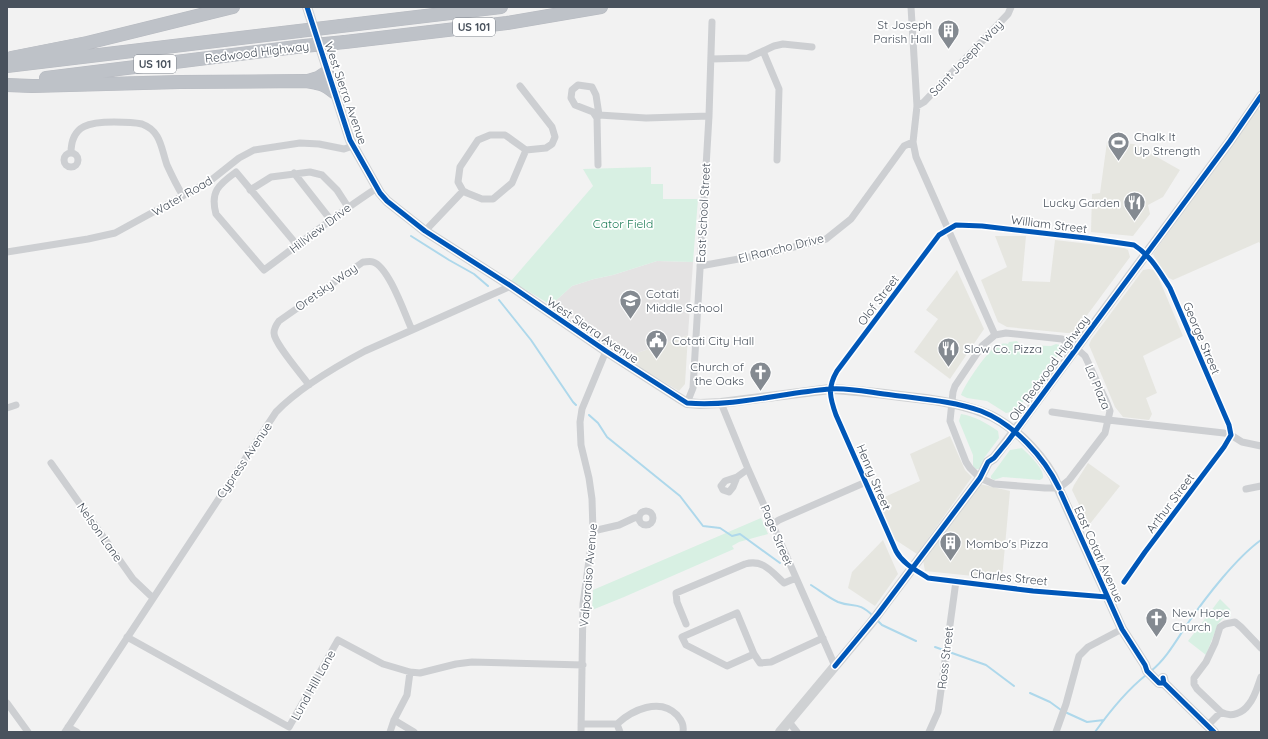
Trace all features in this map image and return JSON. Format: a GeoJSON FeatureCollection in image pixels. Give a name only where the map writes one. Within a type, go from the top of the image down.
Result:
{"type":"FeatureCollection","features":[{"type":"Feature","properties":{"kind":"highway"},"geometry":{"type":"LineString","coordinates":[[7,59],[87,43],[233,7]]}},
{"type":"Feature","properties":{"kind":"highway","name":"Redwood Highway"},"geometry":{"type":"LineString","coordinates":[[7,66],[501,7]]}},
{"type":"Feature","properties":{"kind":"highway","name":"Redwood Highway"},"geometry":{"type":"LineString","coordinates":[[7,84],[304,46],[507,23],[601,7]]}},
{"type":"Feature","properties":{"kind":"highway"},"geometry":{"type":"LineString","coordinates":[[306,81],[315,79],[327,72]]}},
{"type":"Feature","properties":{"kind":"highway"},"geometry":{"type":"LineString","coordinates":[[7,84],[32,86],[180,82],[306,81],[322,84],[334,92]]}},
{"type":"Feature","properties":{"kind":"main road","name":"West Sierra Avenue"},"geometry":{"type":"LineString","coordinates":[[307,7],[327,72],[353,146],[383,197],[425,231],[511,286],[606,352],[687,403]]}},
{"type":"Feature","properties":{"kind":"main road","name":"Old Redwood Highway"},"geometry":{"type":"LineString","coordinates":[[780,732],[871,623],[980,478],[989,472],[993,466],[994,458],[1230,141],[1261,96]]}},
{"type":"Feature","properties":{"kind":"main road"},"geometry":{"type":"LineString","coordinates":[[687,403],[721,403],[830,389],[921,398],[951,404],[982,412],[1014,432]]}},
{"type":"Feature","properties":{"kind":"main road","name":"East Cotati Avenue"},"geometry":{"type":"LineString","coordinates":[[1014,432],[1028,443],[1048,466],[1122,629],[1145,665],[1151,667],[1154,674],[1162,677],[1164,683],[1210,729]]}},
{"type":"Feature","properties":{"kind":"street"},"geometry":{"type":"LineString","coordinates":[[911,7],[917,106],[914,142],[916,157],[996,335],[982,346],[955,386],[951,404],[950,421],[966,462],[980,478],[994,484],[1059,488]]}},
{"type":"Feature","properties":{"kind":"street","name":"Saint Joseph Way"},"geometry":{"type":"LineString","coordinates":[[917,106],[924,102],[939,87],[998,25],[1008,14],[1011,7]]}},
{"type":"Feature","properties":{"kind":"street","name":"East School Street"},"geometry":{"type":"LineString","coordinates":[[687,403],[693,388],[709,116],[712,22]]}},
{"type":"Feature","properties":{"kind":"street"},"geometry":{"type":"LineString","coordinates":[[711,59],[748,58],[784,44],[812,47]]}},
{"type":"Feature","properties":{"kind":"street"},"geometry":{"type":"LineString","coordinates":[[763,51],[779,88],[777,160]]}},
{"type":"Feature","properties":{"kind":"street"},"geometry":{"type":"LineString","coordinates":[[598,165],[598,116],[596,95],[592,87],[578,85],[572,90],[571,98],[575,106],[593,112],[598,116],[646,118],[709,116]]}},
{"type":"Feature","properties":{"kind":"street"},"geometry":{"type":"LineString","coordinates":[[520,86],[552,127],[555,137],[552,144],[546,148],[526,150],[505,135],[490,134],[478,140],[460,166],[458,182],[463,191],[482,199],[493,199],[512,183],[526,150]]}},
{"type":"Feature","properties":{"kind":"street"},"geometry":{"type":"LineString","coordinates":[[71,153],[74,137],[88,124],[96,122],[142,124],[148,126],[156,134],[170,172],[183,196]]}},
{"type":"Feature","properties":{"kind":"street","name":"El Rancho Drive"},"geometry":{"type":"LineString","coordinates":[[700,266],[766,254],[826,239],[851,219],[904,146],[914,142]]}},
{"type":"Feature","properties":{"kind":"street","name":"Water Road"},"geometry":{"type":"LineString","coordinates":[[7,252],[108,235],[122,230],[210,181],[239,158],[254,150],[300,143],[319,144],[344,149],[353,146]]}},
{"type":"Feature","properties":{"kind":"street","name":"Hillview Drive"},"geometry":{"type":"LineString","coordinates":[[250,190],[236,172],[222,182],[215,191],[214,205],[216,214],[264,270],[330,219],[377,188]]}},
{"type":"Feature","properties":{"kind":"street"},"geometry":{"type":"LineString","coordinates":[[297,245],[250,190],[271,177],[310,172],[322,175],[336,190],[348,207]]}},
{"type":"Feature","properties":{"kind":"street"},"geometry":{"type":"LineString","coordinates":[[294,173],[330,219]]}},
{"type":"Feature","properties":{"kind":"street"},"geometry":{"type":"LineString","coordinates":[[425,231],[463,191]]}},
{"type":"Feature","properties":{"kind":"street","name":"William Street"},"geometry":{"type":"LineString","coordinates":[[948,229],[956,225],[982,226],[1086,238],[1134,246],[1146,253]]}},
{"type":"Feature","properties":{"kind":"street","name":"Olof Street"},"geometry":{"type":"LineString","coordinates":[[830,389],[832,380],[837,371],[939,235],[948,229]]}},
{"type":"Feature","properties":{"kind":"street","name":"George Street"},"geometry":{"type":"LineString","coordinates":[[1146,253],[1170,288],[1229,425],[1231,435]]}},
{"type":"Feature","properties":{"kind":"street","name":"Oretsky Way"},"geometry":{"type":"LineString","coordinates":[[309,385],[278,343],[274,334],[274,328],[279,321],[363,262],[374,262],[383,269],[390,280],[412,330]]}},
{"type":"Feature","properties":{"kind":"street","name":"Cypress Avenue"},"geometry":{"type":"LineString","coordinates":[[66,730],[276,412],[286,402],[309,385],[365,351],[511,286]]}},
{"type":"Feature","properties":{"kind":"street","name":"La Plaza"},"geometry":{"type":"LineString","coordinates":[[996,335],[1006,333],[1062,339],[1076,348],[1085,356],[1110,411],[1106,433],[1080,468],[1059,488]]}},
{"type":"Feature","properties":{"kind":"street","name":"Valparaiso Avenue"},"geometry":{"type":"LineString","coordinates":[[581,728],[583,604],[593,531],[592,499],[589,478],[581,446],[580,422],[582,409],[606,352]]}},
{"type":"Feature","properties":{"kind":"street","name":"Henry Street"},"geometry":{"type":"LineString","coordinates":[[830,389],[830,399],[836,415],[896,551],[900,559],[912,567]]}},
{"type":"Feature","properties":{"kind":"street","name":"Page Street"},"geometry":{"type":"LineString","coordinates":[[721,403],[748,469],[835,666]]}},
{"type":"Feature","properties":{"kind":"street"},"geometry":{"type":"LineString","coordinates":[[7,408],[16,405]]}},
{"type":"Feature","properties":{"kind":"street"},"geometry":{"type":"LineString","coordinates":[[1052,412],[1224,433],[1231,435],[1242,442],[1261,446]]}},
{"type":"Feature","properties":{"kind":"street","name":"Arthur Street"},"geometry":{"type":"LineString","coordinates":[[1124,582],[1224,447],[1231,435]]}},
{"type":"Feature","properties":{"kind":"street","name":"Nelson Lane"},"geometry":{"type":"LineString","coordinates":[[51,463],[133,579],[153,598]]}},
{"type":"Feature","properties":{"kind":"street"},"geometry":{"type":"LineString","coordinates":[[736,477],[748,469]]}},
{"type":"Feature","properties":{"kind":"street"},"geometry":{"type":"LineString","coordinates":[[773,524],[866,482]]}},
{"type":"Feature","properties":{"kind":"street"},"geometry":{"type":"LineString","coordinates":[[1246,489],[1261,486]]}},
{"type":"Feature","properties":{"kind":"street"},"geometry":{"type":"LineString","coordinates":[[593,531],[619,525],[639,517]]}},
{"type":"Feature","properties":{"kind":"street"},"geometry":{"type":"LineString","coordinates":[[686,624],[676,602],[676,593],[738,566],[750,562],[761,563],[784,583],[796,578]]}},
{"type":"Feature","properties":{"kind":"street","name":"Charles Street"},"geometry":{"type":"LineString","coordinates":[[912,567],[928,578],[1107,597]]}},
{"type":"Feature","properties":{"kind":"street","name":"Ross Street"},"geometry":{"type":"LineString","coordinates":[[929,732],[938,712],[953,593],[956,582]]}},
{"type":"Feature","properties":{"kind":"street"},"geometry":{"type":"LineString","coordinates":[[754,654],[727,666],[686,645],[682,636],[736,613],[754,654],[760,663],[771,662],[822,638]]}},
{"type":"Feature","properties":{"kind":"street"},"geometry":{"type":"LineString","coordinates":[[1261,648],[1235,622],[1225,624],[1220,627],[1215,643],[1206,662],[1193,681],[1198,689],[1221,712],[1234,715],[1238,714],[1249,704],[1261,677]]}},
{"type":"Feature","properties":{"kind":"street"},"geometry":{"type":"LineString","coordinates":[[1056,732],[1066,704],[1079,656],[1088,647],[1122,629]]}},
{"type":"Feature","properties":{"kind":"street","name":"Lund Hill Lane"},"geometry":{"type":"LineString","coordinates":[[127,637],[289,728],[338,640],[383,664],[410,672],[420,673],[456,664],[472,662],[583,665]]}},
{"type":"Feature","properties":{"kind":"street"},"geometry":{"type":"LineString","coordinates":[[390,732],[409,689],[410,672]]}},
{"type":"Feature","properties":{"kind":"street"},"geometry":{"type":"LineString","coordinates":[[7,703],[28,732]]}},
{"type":"Feature","properties":{"kind":"street"},"geometry":{"type":"LineString","coordinates":[[581,728],[616,724],[623,718],[635,712],[644,708],[655,706],[666,707],[675,713],[682,721],[684,727],[683,732]]}},
{"type":"Feature","properties":{"kind":"street"},"geometry":{"type":"LineString","coordinates":[[1210,729],[1221,712]]}},
{"type":"Feature","properties":{"kind":"street"},"geometry":{"type":"LineString","coordinates":[[394,720],[414,732]]}},
{"type":"Feature","properties":{"kind":"street"},"geometry":{"type":"LineString","coordinates":[[789,722],[797,732]]}},
{"type":"Feature","properties":{"kind":"street"},"geometry":{"type":"LineString","coordinates":[[616,724],[620,732]]}},
{"type":"Feature","properties":{"kind":"street"},"geometry":{"type":"LineString","coordinates":[[66,730],[77,732]]}},
{"type":"Feature","properties":{"kind":"shaded area"},"geometry":{"type":"Polygon","coordinates":[[[1257,107],[1261,112],[1261,245],[1259,242],[1173,280],[1165,276],[1153,254],[1257,107]]]}},
{"type":"Feature","properties":{"kind":"shaded area"},"geometry":{"type":"Polygon","coordinates":[[[1107,142],[1134,144],[1180,170],[1163,197],[1148,205],[1150,214],[1133,236],[1091,232],[1092,194],[1100,193],[1107,142]]]}},
{"type":"Feature","properties":{"kind":"shaded area"},"geometry":{"type":"Polygon","coordinates":[[[995,236],[1026,236],[1022,281],[1050,282],[1055,240],[1124,248],[1128,250],[1130,257],[1074,333],[1007,327],[998,322],[981,280],[1007,267],[995,236]]]}},
{"type":"Feature","properties":{"kind":"shaded area","name":"Cotati Middle School"},"geometry":{"type":"Polygon","coordinates":[[[657,261],[693,262],[688,335],[623,358],[551,305],[572,286],[657,261]]]}},
{"type":"Feature","properties":{"kind":"shaded area"},"geometry":{"type":"Polygon","coordinates":[[[957,270],[984,329],[950,379],[914,352],[938,319],[926,310],[957,270]]]}},
{"type":"Feature","properties":{"kind":"shaded area"},"geometry":{"type":"Polygon","coordinates":[[[1143,270],[1154,270],[1157,274],[1183,336],[1143,356],[1157,393],[1146,398],[1152,414],[1149,420],[1123,417],[1115,407],[1089,345],[1091,340],[1143,270]]]}},
{"type":"Feature","properties":{"kind":"shaded area"},"geometry":{"type":"Polygon","coordinates":[[[688,335],[685,384],[679,391],[623,358],[688,335]]]}},
{"type":"Feature","properties":{"kind":"shaded area"},"geometry":{"type":"Polygon","coordinates":[[[950,436],[965,470],[972,477],[917,554],[894,539],[878,500],[920,481],[910,454],[950,436]]]}},
{"type":"Feature","properties":{"kind":"shaded area"},"geometry":{"type":"Polygon","coordinates":[[[1088,463],[1120,486],[1089,525],[1072,490],[1088,463]]]}},
{"type":"Feature","properties":{"kind":"shaded area"},"geometry":{"type":"Polygon","coordinates":[[[980,484],[1010,491],[1002,579],[925,571],[923,560],[980,484]]]}},
{"type":"Feature","properties":{"kind":"shaded area"},"geometry":{"type":"Polygon","coordinates":[[[883,540],[898,574],[875,606],[848,588],[852,572],[883,540]]]}},
{"type":"Feature","properties":{"kind":"green space","name":"Cator Field"},"geometry":{"type":"Polygon","coordinates":[[[651,167],[651,184],[663,184],[663,199],[698,199],[693,262],[657,261],[613,275],[594,279],[572,286],[551,305],[511,281],[593,186],[583,169],[651,167]]]}},
{"type":"Feature","properties":{"kind":"green space"},"geometry":{"type":"Polygon","coordinates":[[[1017,341],[1020,345],[1051,346],[1056,344],[1060,345],[1061,351],[1016,411],[1006,413],[987,401],[967,398],[961,395],[977,368],[994,348],[999,345],[1017,341]]]}},
{"type":"Feature","properties":{"kind":"green space"},"geometry":{"type":"Polygon","coordinates":[[[961,414],[976,418],[998,431],[999,438],[984,458],[983,464],[979,469],[976,469],[973,466],[973,455],[959,421],[961,414]]]}},
{"type":"Feature","properties":{"kind":"green space"},"geometry":{"type":"Polygon","coordinates":[[[1022,448],[1039,466],[1043,474],[1043,478],[1040,480],[1003,477],[994,480],[991,478],[1010,450],[1022,448]]]}},
{"type":"Feature","properties":{"kind":"green space"},"geometry":{"type":"Polygon","coordinates":[[[761,518],[768,534],[739,542],[732,546],[734,549],[592,610],[593,590],[761,518]]]}},
{"type":"Feature","properties":{"kind":"green space"},"geometry":{"type":"Polygon","coordinates":[[[1220,599],[1230,609],[1231,617],[1223,618],[1218,624],[1206,655],[1188,641],[1220,599]]]}},
{"type":"Feature","properties":{"kind":"waterway"},"geometry":{"type":"LineString","coordinates":[[411,236],[474,274],[488,286]]}},
{"type":"Feature","properties":{"kind":"waterway"},"geometry":{"type":"LineString","coordinates":[[499,300],[531,340],[576,405]]}},
{"type":"Feature","properties":{"kind":"waterway"},"geometry":{"type":"LineString","coordinates":[[589,415],[598,423],[607,437],[680,496],[703,526],[720,528],[732,536],[740,534],[780,563]]}},
{"type":"Feature","properties":{"kind":"waterway"},"geometry":{"type":"LineString","coordinates":[[1151,671],[1167,654],[1195,613],[1222,578],[1251,548],[1261,540]]}},
{"type":"Feature","properties":{"kind":"waterway"},"geometry":{"type":"LineString","coordinates":[[811,585],[838,602],[863,608],[873,616]]}},
{"type":"Feature","properties":{"kind":"waterway"},"geometry":{"type":"LineString","coordinates":[[877,620],[882,625],[916,641]]}},
{"type":"Feature","properties":{"kind":"waterway"},"geometry":{"type":"LineString","coordinates":[[935,647],[986,665],[1014,686]]}},
{"type":"Feature","properties":{"kind":"waterway"},"geometry":{"type":"LineString","coordinates":[[1095,732],[1106,716],[1146,675]]}},
{"type":"Feature","properties":{"kind":"waterway"},"geometry":{"type":"LineString","coordinates":[[1030,693],[1050,702],[1061,710]]}},
{"type":"Feature","properties":{"kind":"waterway"},"geometry":{"type":"LineString","coordinates":[[1065,712],[1087,722],[1104,720]]}},
{"type":"Feature","properties":{"kind":"cycle path"},"geometry":{"type":"LineString","coordinates":[[307,7],[350,140],[380,193],[387,201],[425,231],[511,286],[606,351],[687,403],[722,403],[811,391],[844,389],[960,405],[981,411],[1005,424],[1016,433],[1036,453],[1053,476],[1059,488]]}},
{"type":"Feature","properties":{"kind":"cycle path"},"geometry":{"type":"LineString","coordinates":[[835,666],[878,614],[980,478],[988,462],[994,458],[1008,441],[1230,141],[1261,96]]}},
{"type":"Feature","properties":{"kind":"cycle path"},"geometry":{"type":"LineString","coordinates":[[1107,597],[1033,591],[928,578],[914,569],[902,560],[896,551],[836,415],[830,393],[837,371],[939,235],[956,225],[982,226],[1134,245],[1150,259],[1170,288],[1229,425],[1231,435],[1224,447],[1124,582]]}},
{"type":"Feature","properties":{"kind":"cycle path"},"geometry":{"type":"LineString","coordinates":[[1061,493],[1122,629],[1145,665],[1147,671],[1159,683],[1164,683]]}},
{"type":"Feature","properties":{"kind":"cycle path"},"geometry":{"type":"LineString","coordinates":[[1163,678],[1164,683],[1214,732]]}},
{"type":"Feature","properties":{"kind":"place","name":"St Joseph Parish Hall"},"geometry":{"type":"Point","coordinates":[948,50]}},
{"type":"Feature","properties":{"kind":"place","name":"Chalk It Up Strength"},"geometry":{"type":"Point","coordinates":[1118,162]}},
{"type":"Feature","properties":{"kind":"place","name":"Lucky Garden"},"geometry":{"type":"Point","coordinates":[1135,222]}},
{"type":"Feature","properties":{"kind":"place","name":"Cotati Middle School"},"geometry":{"type":"Point","coordinates":[630,320]}},
{"type":"Feature","properties":{"kind":"place","name":"Cotati City Hall"},"geometry":{"type":"Point","coordinates":[657,360]}},
{"type":"Feature","properties":{"kind":"place","name":"Slow Co. Pizza"},"geometry":{"type":"Point","coordinates":[948,368]}},
{"type":"Feature","properties":{"kind":"place","name":"Church of the Oaks"},"geometry":{"type":"Point","coordinates":[760,392]}},
{"type":"Feature","properties":{"kind":"place","name":"Mombo's Pizza"},"geometry":{"type":"Point","coordinates":[951,562]}},
{"type":"Feature","properties":{"kind":"place","name":"New Hope Church"},"geometry":{"type":"Point","coordinates":[1156,638]}}]}
